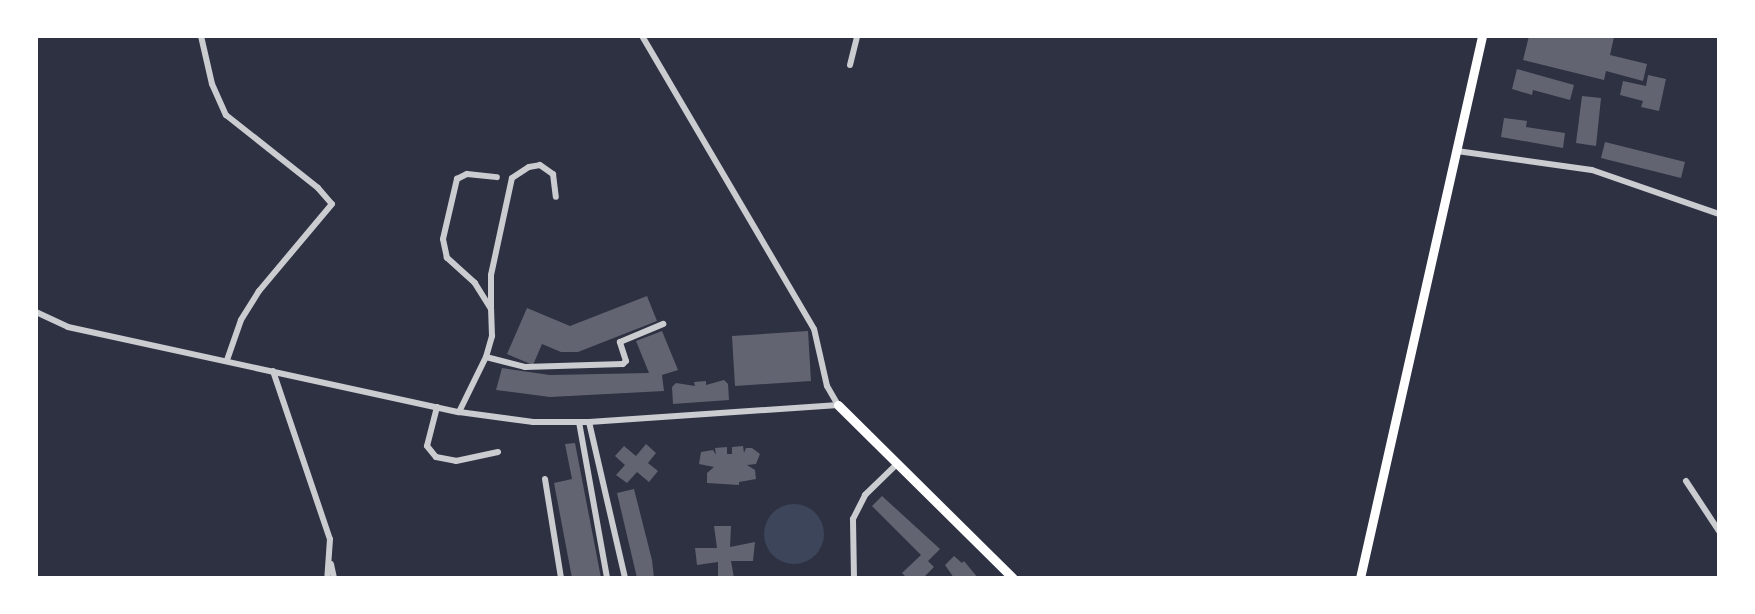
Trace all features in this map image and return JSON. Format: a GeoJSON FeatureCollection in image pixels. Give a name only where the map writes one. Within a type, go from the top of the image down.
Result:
{"type":"FeatureCollection","features":[{"type":"Feature","properties":{"kind":"main road"},"geometry":{"type":"LineString","coordinates":[[1360,578],[1482,36]]}},
{"type":"Feature","properties":{"kind":"main road"},"geometry":{"type":"LineString","coordinates":[[838,405],[1013,578]]}},
{"type":"Feature","properties":{"kind":"street"},"geometry":{"type":"LineString","coordinates":[[201,36],[212,84],[226,115],[318,188],[332,204],[259,291],[241,320],[227,360]]}},
{"type":"Feature","properties":{"kind":"street"},"geometry":{"type":"LineString","coordinates":[[36,312],[68,327],[459,412],[533,422],[589,422],[838,405],[827,386],[814,329],[642,36]]}},
{"type":"Feature","properties":{"kind":"street"},"geometry":{"type":"LineString","coordinates":[[850,64],[857,36]]}},
{"type":"Feature","properties":{"kind":"street"},"geometry":{"type":"LineString","coordinates":[[1457,151],[1592,170],[1719,214]]}},
{"type":"Feature","properties":{"kind":"street"},"geometry":{"type":"LineString","coordinates":[[459,412],[486,357],[492,336],[491,275],[512,178],[529,166],[540,165],[553,174],[556,197]]}},
{"type":"Feature","properties":{"kind":"street"},"geometry":{"type":"LineString","coordinates":[[491,309],[476,283],[447,258],[442,239],[457,179],[467,174],[497,177]]}},
{"type":"Feature","properties":{"kind":"street"},"geometry":{"type":"LineString","coordinates":[[486,357],[525,367],[623,364],[626,361],[620,342],[663,324]]}},
{"type":"Feature","properties":{"kind":"street"},"geometry":{"type":"LineString","coordinates":[[273,371],[330,538],[327,578]]}},
{"type":"Feature","properties":{"kind":"street"},"geometry":{"type":"LineString","coordinates":[[437,407],[427,446],[436,457],[456,461],[498,452]]}},
{"type":"Feature","properties":{"kind":"street"},"geometry":{"type":"LineString","coordinates":[[579,422],[607,578]]}},
{"type":"Feature","properties":{"kind":"street"},"geometry":{"type":"LineString","coordinates":[[589,422],[625,578]]}},
{"type":"Feature","properties":{"kind":"street"},"geometry":{"type":"LineString","coordinates":[[854,578],[853,519],[865,495],[897,464]]}},
{"type":"Feature","properties":{"kind":"street"},"geometry":{"type":"LineString","coordinates":[[545,479],[561,578]]}},
{"type":"Feature","properties":{"kind":"street"},"geometry":{"type":"LineString","coordinates":[[1686,481],[1719,531]]}},
{"type":"Feature","properties":{"kind":"street"},"geometry":{"type":"LineString","coordinates":[[329,556],[334,578]]}},
{"type":"Feature","properties":{"kind":"shaded area"},"geometry":{"type":"Polygon","coordinates":[[[794,504],[811,509],[819,517],[824,534],[819,551],[811,559],[794,564],[777,559],[769,551],[764,534],[769,517],[777,509],[794,504]]]}},
{"type":"Feature","properties":{"kind":"building"},"geometry":{"type":"Polygon","coordinates":[[[1529,36],[1614,37],[1610,55],[1647,64],[1643,81],[1606,71],[1604,80],[1523,60],[1529,36]]]}},
{"type":"Feature","properties":{"kind":"building"},"geometry":{"type":"Polygon","coordinates":[[[1517,69],[1574,85],[1570,100],[1533,90],[1532,95],[1512,89],[1517,69]]]}},
{"type":"Feature","properties":{"kind":"building"},"geometry":{"type":"Polygon","coordinates":[[[1648,75],[1666,79],[1659,111],[1641,107],[1643,101],[1620,95],[1623,81],[1646,86],[1648,75]]]}},
{"type":"Feature","properties":{"kind":"building"},"geometry":{"type":"Polygon","coordinates":[[[1582,96],[1601,98],[1596,146],[1576,143],[1582,96]]]}},
{"type":"Feature","properties":{"kind":"building"},"geometry":{"type":"Polygon","coordinates":[[[1504,118],[1527,121],[1526,127],[1565,133],[1563,148],[1501,137],[1504,118]]]}},
{"type":"Feature","properties":{"kind":"building"},"geometry":{"type":"Polygon","coordinates":[[[1605,142],[1685,162],[1681,178],[1601,158],[1605,142]]]}},
{"type":"Feature","properties":{"kind":"building"},"geometry":{"type":"Polygon","coordinates":[[[647,296],[657,321],[578,352],[561,352],[542,344],[533,365],[507,354],[527,308],[570,326],[647,296]]]}},
{"type":"Feature","properties":{"kind":"building"},"geometry":{"type":"Polygon","coordinates":[[[662,331],[678,370],[662,375],[664,391],[550,397],[496,390],[502,368],[550,375],[649,373],[636,341],[662,331]]]}},
{"type":"Feature","properties":{"kind":"building"},"geometry":{"type":"Polygon","coordinates":[[[808,331],[811,381],[735,386],[732,336],[808,331]]]}},
{"type":"Feature","properties":{"kind":"building"},"geometry":{"type":"Polygon","coordinates":[[[724,380],[728,384],[729,400],[673,404],[672,387],[676,383],[695,386],[694,382],[706,381],[706,385],[724,380]]]}},
{"type":"Feature","properties":{"kind":"building"},"geometry":{"type":"Polygon","coordinates":[[[575,443],[601,578],[572,578],[554,483],[572,479],[565,444],[575,443]]]}},
{"type":"Feature","properties":{"kind":"building"},"geometry":{"type":"Polygon","coordinates":[[[646,444],[656,453],[648,463],[658,471],[649,482],[637,472],[627,483],[616,475],[625,465],[615,456],[624,446],[636,456],[646,444]]]}},
{"type":"Feature","properties":{"kind":"building"},"geometry":{"type":"Polygon","coordinates":[[[743,446],[744,453],[746,448],[752,448],[760,454],[756,464],[747,465],[755,470],[756,479],[739,482],[739,485],[707,483],[707,473],[714,467],[699,464],[701,452],[713,450],[716,455],[715,448],[727,447],[727,454],[732,454],[732,447],[743,446]]]}},
{"type":"Feature","properties":{"kind":"building"},"geometry":{"type":"Polygon","coordinates":[[[634,489],[652,560],[654,578],[637,578],[617,493],[634,489]]]}},
{"type":"Feature","properties":{"kind":"building"},"geometry":{"type":"Polygon","coordinates":[[[882,496],[940,549],[928,561],[934,567],[923,578],[907,578],[902,573],[921,555],[872,506],[882,496]]]}},
{"type":"Feature","properties":{"kind":"building"},"geometry":{"type":"Polygon","coordinates":[[[714,526],[731,526],[730,547],[755,542],[753,561],[731,561],[734,578],[718,578],[718,562],[697,565],[695,548],[717,548],[714,526]]]}},
{"type":"Feature","properties":{"kind":"building"},"geometry":{"type":"Polygon","coordinates":[[[954,556],[962,563],[964,561],[978,578],[954,578],[945,565],[954,556]]]}}]}
